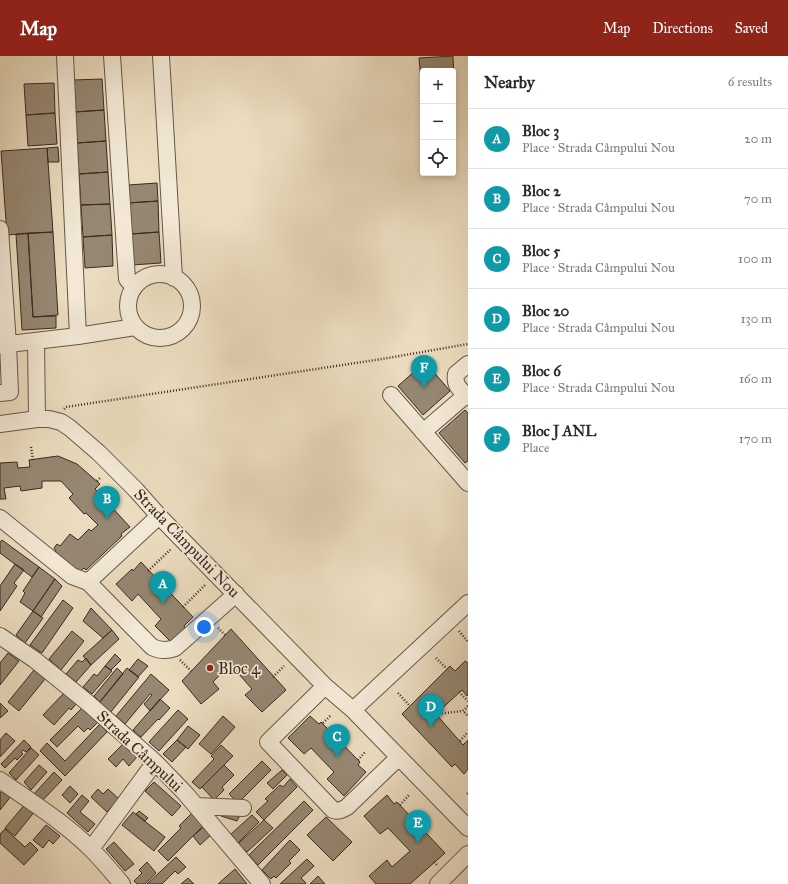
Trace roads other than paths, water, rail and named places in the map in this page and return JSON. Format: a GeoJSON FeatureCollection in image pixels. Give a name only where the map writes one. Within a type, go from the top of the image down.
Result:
{"type":"FeatureCollection","features":[{"type":"Feature","properties":{"kind":"street"},"geometry":{"type":"LineString","coordinates":[[65,56],[78,336]]}},
{"type":"Feature","properties":{"kind":"street"},"geometry":{"type":"LineString","coordinates":[[112,56],[127,280],[134,287]]}},
{"type":"Feature","properties":{"kind":"street"},"geometry":{"type":"LineString","coordinates":[[161,56],[174,278]]}},
{"type":"Feature","properties":{"kind":"street"},"geometry":{"type":"LineString","coordinates":[[0,229],[4,345],[10,392],[0,393]]}},
{"type":"Feature","properties":{"kind":"street"},"geometry":{"type":"LineString","coordinates":[[152,275],[163,275],[174,278],[182,284],[188,292],[191,302],[191,312],[188,322],[173,336],[153,338],[143,334],[130,318],[128,307],[129,296],[134,287],[142,279],[152,275]]}},
{"type":"Feature","properties":{"kind":"street"},"geometry":{"type":"LineString","coordinates":[[4,345],[136,327]]}},
{"type":"Feature","properties":{"kind":"street"},"geometry":{"type":"LineString","coordinates":[[0,424],[43,419],[36,341]]}},
{"type":"Feature","properties":{"kind":"street"},"geometry":{"type":"LineString","coordinates":[[423,432],[467,396],[458,387],[455,380],[456,374],[468,364]]}},
{"type":"Feature","properties":{"kind":"street"},"geometry":{"type":"LineString","coordinates":[[391,395],[423,432],[466,476]]}},
{"type":"Feature","properties":{"kind":"street","name":"Strada Câmpului Nou"},"geometry":{"type":"LineString","coordinates":[[43,419],[61,422],[79,435],[136,490],[159,516],[325,686],[353,710],[468,828]]}},
{"type":"Feature","properties":{"kind":"street"},"geometry":{"type":"LineString","coordinates":[[88,582],[159,516]]}},
{"type":"Feature","properties":{"kind":"street"},"geometry":{"type":"LineString","coordinates":[[0,518],[72,576],[88,582],[152,647],[164,651],[176,648],[236,594]]}},
{"type":"Feature","properties":{"kind":"street"},"geometry":{"type":"LineString","coordinates":[[353,710],[468,603]]}},
{"type":"Feature","properties":{"kind":"street","name":"Strada Câmpului"},"geometry":{"type":"LineString","coordinates":[[0,636],[35,660],[82,698],[155,762],[196,806],[262,884]]}},
{"type":"Feature","properties":{"kind":"street"},"geometry":{"type":"LineString","coordinates":[[325,686],[268,742],[333,810],[343,810],[347,807],[399,757]]}},
{"type":"Feature","properties":{"kind":"street"},"geometry":{"type":"LineString","coordinates":[[91,849],[155,762]]}},
{"type":"Feature","properties":{"kind":"street"},"geometry":{"type":"LineString","coordinates":[[0,780],[49,814],[91,849],[122,884]]}},
{"type":"Feature","properties":{"kind":"street"},"geometry":{"type":"LineString","coordinates":[[196,806],[243,808]]}},
{"type":"Feature","properties":{"kind":"street"},"geometry":{"type":"LineString","coordinates":[[438,884],[468,854]]}},
{"type":"Feature","properties":{"kind":"place","name":"Bloc J ANL"},"geometry":{"type":"Point","coordinates":[424,388]}},
{"type":"Feature","properties":{"kind":"place","name":"Bloc 2"},"geometry":{"type":"Point","coordinates":[107,519]}},
{"type":"Feature","properties":{"kind":"place","name":"Bloc 3"},"geometry":{"type":"Point","coordinates":[163,604]}},
{"type":"Feature","properties":{"kind":"place","name":"Bloc 4"},"geometry":{"type":"Point","coordinates":[210,668]}},
{"type":"Feature","properties":{"kind":"place","name":"Bloc 20"},"geometry":{"type":"Point","coordinates":[431,727]}},
{"type":"Feature","properties":{"kind":"place","name":"Bloc 5"},"geometry":{"type":"Point","coordinates":[337,757]}},
{"type":"Feature","properties":{"kind":"place","name":"Bloc 6"},"geometry":{"type":"Point","coordinates":[418,843]}}]}
